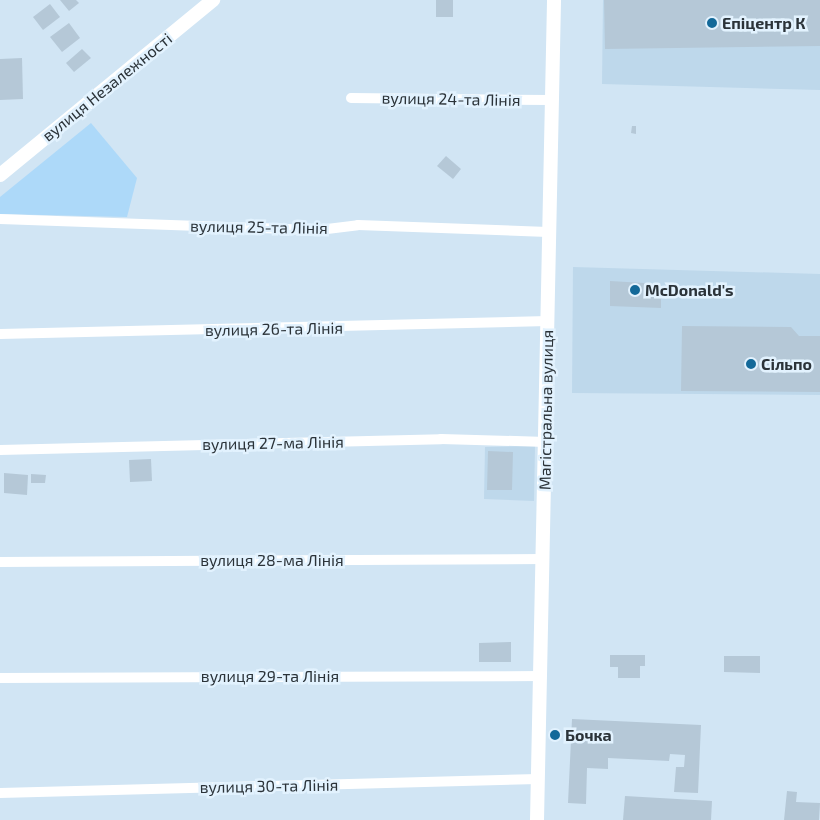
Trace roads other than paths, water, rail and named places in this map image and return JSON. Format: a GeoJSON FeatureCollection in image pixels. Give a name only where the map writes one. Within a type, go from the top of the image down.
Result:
{"type":"FeatureCollection","features":[{"type":"Feature","properties":{"kind":"main road","name":"вулиця Незалежності"},"geometry":{"type":"LineString","coordinates":[[0,175],[213,0]]}},
{"type":"Feature","properties":{"kind":"main road","name":"Магістральна вулиця"},"geometry":{"type":"LineString","coordinates":[[537,820],[544,559],[548,232],[554,0]]}},
{"type":"Feature","properties":{"kind":"street","name":"вулиця 24-та Лінія"},"geometry":{"type":"LineString","coordinates":[[351,98],[552,100]]}},
{"type":"Feature","properties":{"kind":"street","name":"вулиця 25-та Лінія"},"geometry":{"type":"LineString","coordinates":[[0,219],[319,230],[358,225],[548,232]]}},
{"type":"Feature","properties":{"kind":"street","name":"вулиця 26-та Лінія"},"geometry":{"type":"LineString","coordinates":[[0,334],[548,321]]}},
{"type":"Feature","properties":{"kind":"street","name":"вулиця 27-ма Лінія"},"geometry":{"type":"LineString","coordinates":[[0,450],[441,439],[546,442]]}},
{"type":"Feature","properties":{"kind":"street","name":"вулиця 28-ма Лінія"},"geometry":{"type":"LineString","coordinates":[[0,562],[544,559]]}},
{"type":"Feature","properties":{"kind":"street","name":"вулиця 29-та Лінія"},"geometry":{"type":"LineString","coordinates":[[0,678],[541,676]]}},
{"type":"Feature","properties":{"kind":"street","name":"вулиця 30-та Лінія"},"geometry":{"type":"LineString","coordinates":[[0,793],[538,779]]}},
{"type":"Feature","properties":{"kind":"place","name":"Епіцентр К"},"geometry":{"type":"Point","coordinates":[712,23]}},
{"type":"Feature","properties":{"kind":"place","name":"McDonald's"},"geometry":{"type":"Point","coordinates":[635,290]}},
{"type":"Feature","properties":{"kind":"place","name":"Сільпо"},"geometry":{"type":"Point","coordinates":[751,364]}},
{"type":"Feature","properties":{"kind":"place","name":"Бочка"},"geometry":{"type":"Point","coordinates":[555,735]}}]}
